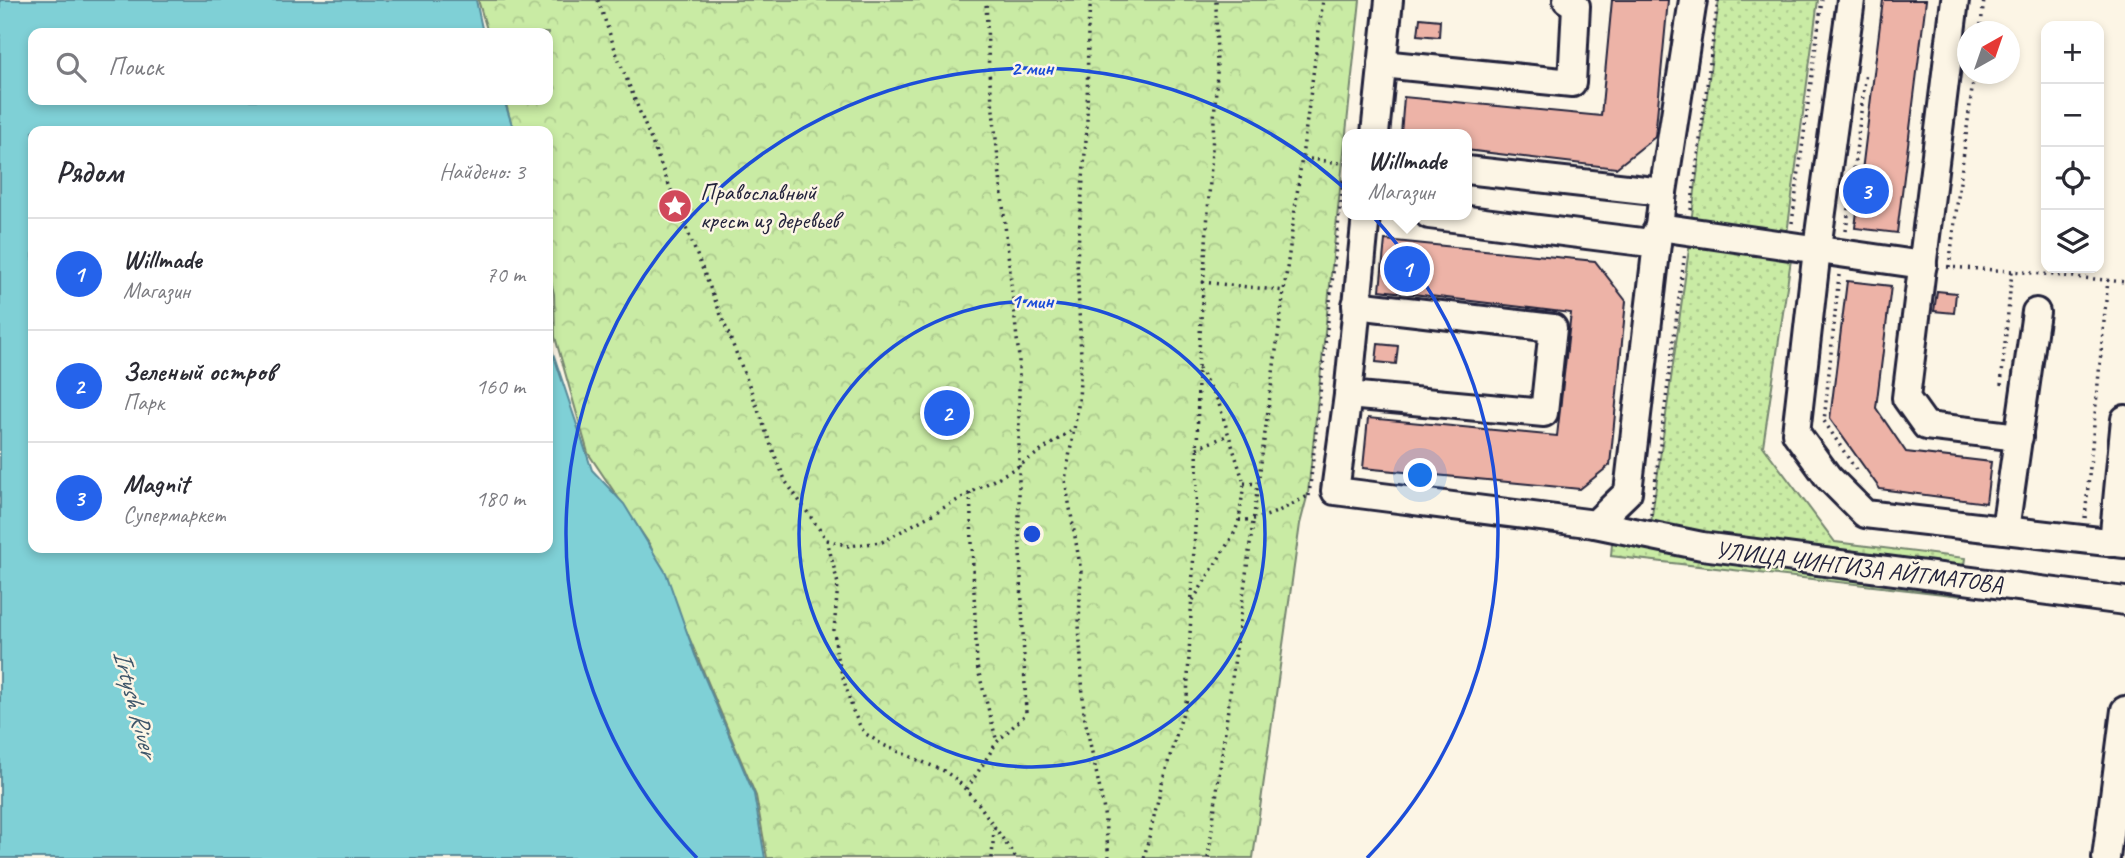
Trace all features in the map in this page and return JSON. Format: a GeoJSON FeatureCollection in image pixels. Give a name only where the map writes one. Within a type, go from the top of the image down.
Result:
{"type":"FeatureCollection","features":[{"type":"Feature","properties":{"kind":"street"},"geometry":{"type":"LineString","coordinates":[[1376,129],[1389,0]]}},
{"type":"Feature","properties":{"kind":"street"},"geometry":{"type":"LineString","coordinates":[[1382,64],[1572,83],[1576,6],[1567,0]]}},
{"type":"Feature","properties":{"kind":"street"},"geometry":{"type":"LineString","coordinates":[[1595,524],[1628,492],[1663,192],[1693,0]]}},
{"type":"Feature","properties":{"kind":"street"},"geometry":{"type":"LineString","coordinates":[[1850,0],[1796,433],[1828,477],[1866,513],[2119,543],[2125,419]]}},
{"type":"Feature","properties":{"kind":"street"},"geometry":{"type":"LineString","coordinates":[[1955,0],[1936,266],[1906,398],[1926,426],[2020,437]]}},
{"type":"Feature","properties":{"kind":"street"},"geometry":{"type":"LineString","coordinates":[[1472,171],[1663,192]]}},
{"type":"Feature","properties":{"kind":"street"},"geometry":{"type":"LineString","coordinates":[[1356,305],[1553,328],[1544,413],[1348,395],[1356,305],[1365,220]]}},
{"type":"Feature","properties":{"kind":"street"},"geometry":{"type":"LineString","coordinates":[[1468,220],[1650,243],[1659,227]]}},
{"type":"Feature","properties":{"kind":"street"},"geometry":{"type":"LineString","coordinates":[[1659,227],[1936,266]]}},
{"type":"Feature","properties":{"kind":"street"},"geometry":{"type":"LineString","coordinates":[[2005,530],[2036,312]]}},
{"type":"Feature","properties":{"kind":"street","name":"УЛИЦА ЧИНГИЗА АЙТМАТОВА"},"geometry":{"type":"LineString","coordinates":[[1348,395],[1335,491],[1595,524],[1702,546],[2125,601]]}},
{"type":"Feature","properties":{"kind":"street"},"geometry":{"type":"LineString","coordinates":[[2106,858],[2125,710]]}},
{"type":"Feature","properties":{"kind":"path"},"geometry":{"type":"LineString","coordinates":[[598,0],[617,55],[749,385],[772,451],[786,482],[827,541],[838,584],[834,630],[837,657],[853,711],[861,728],[883,745],[944,771],[967,789],[1016,858]]}},
{"type":"Feature","properties":{"kind":"path"},"geometry":{"type":"LineString","coordinates":[[967,789],[997,742],[1026,714],[1019,523],[1019,358],[989,72],[986,0]]}},
{"type":"Feature","properties":{"kind":"path"},"geometry":{"type":"LineString","coordinates":[[1091,0],[1088,26],[1087,127],[1077,260],[1081,358],[1079,401],[1065,481],[1081,571],[1079,624],[1084,715],[1103,804],[1109,858]]}},
{"type":"Feature","properties":{"kind":"path"},"geometry":{"type":"LineString","coordinates":[[1144,858],[1162,783],[1187,699],[1202,282],[1217,73],[1216,0]]}},
{"type":"Feature","properties":{"kind":"path"},"geometry":{"type":"LineString","coordinates":[[1208,858],[1323,0]]}},
{"type":"Feature","properties":{"kind":"path"},"geometry":{"type":"LineString","coordinates":[[1651,515],[1718,0]]}},
{"type":"Feature","properties":{"kind":"path"},"geometry":{"type":"LineString","coordinates":[[1792,225],[1822,0]]}},
{"type":"Feature","properties":{"kind":"path"},"geometry":{"type":"LineString","coordinates":[[1981,21],[1984,0]]}},
{"type":"Feature","properties":{"kind":"path"},"geometry":{"type":"LineString","coordinates":[[1845,241],[1867,67]]}},
{"type":"Feature","properties":{"kind":"path"},"geometry":{"type":"LineString","coordinates":[[1972,84],[1936,266],[2011,271]]}},
{"type":"Feature","properties":{"kind":"path"},"geometry":{"type":"LineString","coordinates":[[1303,158],[1342,163]]}},
{"type":"Feature","properties":{"kind":"path"},"geometry":{"type":"LineString","coordinates":[[1239,520],[1253,521],[1308,496],[1342,190]]}},
{"type":"Feature","properties":{"kind":"path"},"geometry":{"type":"LineString","coordinates":[[1840,268],[1824,421],[1861,477]]}},
{"type":"Feature","properties":{"kind":"path"},"geometry":{"type":"LineString","coordinates":[[2077,277],[2125,282]]}},
{"type":"Feature","properties":{"kind":"path"},"geometry":{"type":"LineString","coordinates":[[2085,527],[2108,280]]}},
{"type":"Feature","properties":{"kind":"path"},"geometry":{"type":"LineString","coordinates":[[1202,282],[1285,291]]}},
{"type":"Feature","properties":{"kind":"path"},"geometry":{"type":"LineString","coordinates":[[1192,602],[1235,531],[1244,483],[1218,401],[1198,366]]}},
{"type":"Feature","properties":{"kind":"path"},"geometry":{"type":"LineString","coordinates":[[827,541],[849,546],[882,542],[1019,466],[1074,429]]}},
{"type":"Feature","properties":{"kind":"path"},"geometry":{"type":"LineString","coordinates":[[1197,448],[1229,435]]}},
{"type":"Feature","properties":{"kind":"path"},"geometry":{"type":"LineString","coordinates":[[1244,483],[1259,484]]}},
{"type":"Feature","properties":{"kind":"path"},"geometry":{"type":"LineString","coordinates":[[970,494],[977,666],[997,742]]}},
{"type":"Feature","properties":{"kind":"path"},"geometry":{"type":"LineString","coordinates":[[992,858],[994,828]]}},
{"type":"Feature","properties":{"kind":"green space"},"geometry":{"type":"Polygon","coordinates":[[[478,0],[1360,0],[1346,129],[1342,129],[1342,171],[1308,493],[1300,524],[1253,858],[767,858],[756,796],[650,545],[588,453],[555,337],[553,126],[512,126],[506,105],[553,105],[553,28],[486,28],[478,0]]]}},
{"type":"Feature","properties":{"kind":"green space"},"geometry":{"type":"Polygon","coordinates":[[[1719,0],[1818,0],[1787,234],[1691,223],[1719,0]]]}},
{"type":"Feature","properties":{"kind":"green space"},"geometry":{"type":"Polygon","coordinates":[[[1690,242],[1792,253],[1763,446],[1835,542],[1965,558],[1960,596],[1611,556],[1613,531],[1650,530],[1690,242]]]}},
{"type":"Feature","properties":{"kind":"water","name":"Irtysh River"},"geometry":{"type":"Polygon","coordinates":[[[0,0],[476,0],[482,28],[28,28],[28,105],[506,105],[512,126],[28,126],[28,553],[553,553],[553,353],[592,470],[624,504],[666,573],[695,655],[754,794],[765,858],[0,858],[0,0]]]}},
{"type":"Feature","properties":{"kind":"building"},"geometry":{"type":"Polygon","coordinates":[[[1612,0],[1668,0],[1655,137],[1616,168],[1472,151],[1472,129],[1401,129],[1404,97],[1601,116],[1612,0]]]}},
{"type":"Feature","properties":{"kind":"building"},"geometry":{"type":"Polygon","coordinates":[[[1883,0],[1926,0],[1897,233],[1855,228],[1883,0]]]}},
{"type":"Feature","properties":{"kind":"building"},"geometry":{"type":"Polygon","coordinates":[[[1420,18],[1440,20],[1439,37],[1418,35],[1420,18]]]}},
{"type":"Feature","properties":{"kind":"building"},"geometry":{"type":"Polygon","coordinates":[[[1385,240],[1595,261],[1626,301],[1610,465],[1580,489],[1363,468],[1368,418],[1557,436],[1571,313],[1380,290],[1385,240]]]}},
{"type":"Feature","properties":{"kind":"building"},"geometry":{"type":"Polygon","coordinates":[[[1847,281],[1891,286],[1876,408],[1906,452],[1991,462],[1986,503],[1880,489],[1830,419],[1847,281]]]}},
{"type":"Feature","properties":{"kind":"building"},"geometry":{"type":"Polygon","coordinates":[[[1937,291],[1956,293],[1954,313],[1934,311],[1937,291]]]}},
{"type":"Feature","properties":{"kind":"building"},"geometry":{"type":"Polygon","coordinates":[[[1378,344],[1398,346],[1396,364],[1376,362],[1378,344]]]}},
{"type":"Feature","properties":{"kind":"place","name":"Magnit"},"geometry":{"type":"Point","coordinates":[1866,191]}},
{"type":"Feature","properties":{"kind":"place","name":"Православный крест из деревьев"},"geometry":{"type":"Point","coordinates":[675,206]}},
{"type":"Feature","properties":{"kind":"place","name":"Willmade"},"geometry":{"type":"Point","coordinates":[1407,269]}},
{"type":"Feature","properties":{"kind":"place","name":"Зеленый остров"},"geometry":{"type":"Point","coordinates":[947,413]}}]}
